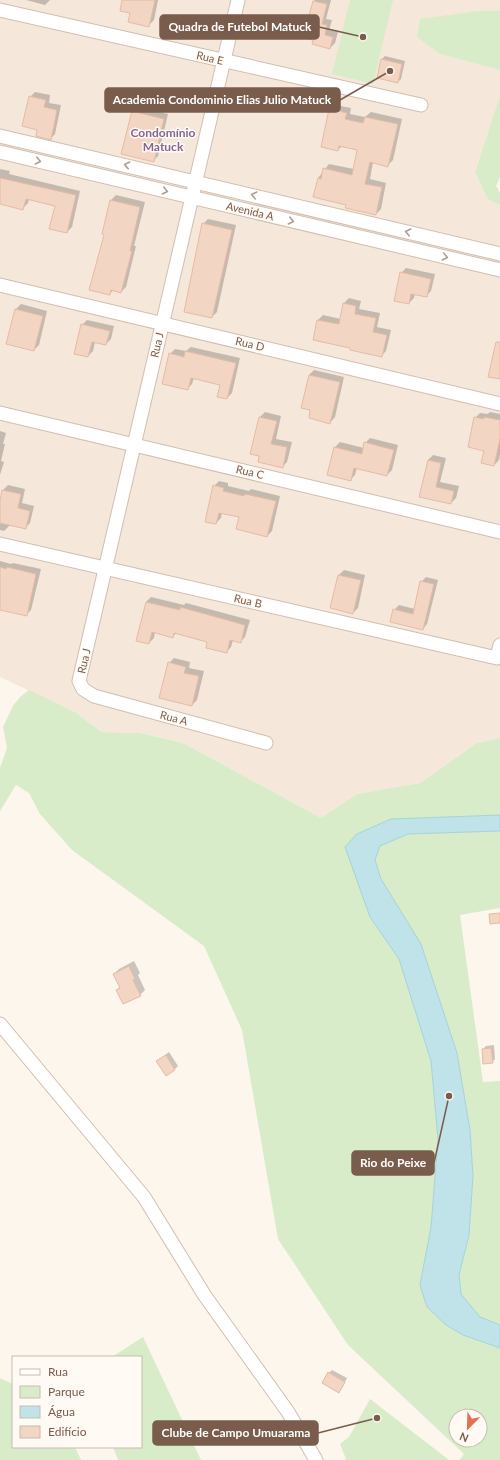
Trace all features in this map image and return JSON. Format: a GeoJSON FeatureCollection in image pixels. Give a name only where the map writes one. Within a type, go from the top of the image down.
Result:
{"type":"FeatureCollection","features":[{"type":"Feature","properties":{"kind":"street","name":"Rua J"},"geometry":{"type":"LineString","coordinates":[[83,689],[79,681],[238,0]]}},
{"type":"Feature","properties":{"kind":"street","name":"Rua E"},"geometry":{"type":"LineString","coordinates":[[0,10],[420,105]]}},
{"type":"Feature","properties":{"kind":"street","name":"Avenida A"},"geometry":{"type":"LineString","coordinates":[[0,136],[196,181],[500,254]]}},
{"type":"Feature","properties":{"kind":"street","name":"Avenida A"},"geometry":{"type":"LineString","coordinates":[[0,152],[500,270]]}},
{"type":"Feature","properties":{"kind":"street"},"geometry":{"type":"LineString","coordinates":[[421,252],[425,236]]}},
{"type":"Feature","properties":{"kind":"street","name":"Rua D"},"geometry":{"type":"LineString","coordinates":[[0,285],[500,404]]}},
{"type":"Feature","properties":{"kind":"street","name":"Rua C"},"geometry":{"type":"LineString","coordinates":[[0,413],[500,532]]}},
{"type":"Feature","properties":{"kind":"street","name":"Rua B"},"geometry":{"type":"LineString","coordinates":[[0,544],[105,569],[498,651]]}},
{"type":"Feature","properties":{"kind":"street","name":"Rua A"},"geometry":{"type":"LineString","coordinates":[[83,689],[94,696],[266,743]]}},
{"type":"Feature","properties":{"kind":"street"},"geometry":{"type":"LineString","coordinates":[[0,1024],[144,1197],[205,1296],[288,1412],[316,1460]]}},
{"type":"Feature","properties":{"kind":"shaded area"},"geometry":{"type":"Polygon","coordinates":[[[0,0],[500,0],[500,11],[478,11],[440,54],[500,70],[500,95],[475,172],[488,198],[500,205],[500,738],[477,743],[420,783],[357,794],[321,818],[183,743],[140,733],[102,732],[75,712],[0,677],[0,0]]]}},
{"type":"Feature","properties":{"kind":"green space"},"geometry":{"type":"Polygon","coordinates":[[[350,0],[393,0],[373,84],[332,74],[350,0]]]}},
{"type":"Feature","properties":{"kind":"green space"},"geometry":{"type":"Polygon","coordinates":[[[478,11],[500,11],[500,70],[440,54],[417,37],[420,19],[478,11]]]}},
{"type":"Feature","properties":{"kind":"green space"},"geometry":{"type":"Polygon","coordinates":[[[500,95],[500,177],[496,186],[500,193],[500,205],[488,199],[475,172],[500,95]]]}},
{"type":"Feature","properties":{"kind":"green space"},"geometry":{"type":"Polygon","coordinates":[[[29,690],[75,712],[102,732],[140,733],[183,743],[321,818],[357,794],[420,783],[477,743],[500,738],[500,815],[391,819],[357,834],[370,917],[399,959],[431,1061],[438,1139],[431,1227],[420,1285],[463,1335],[500,1348],[500,1460],[459,1460],[464,1454],[458,1448],[488,1448],[488,1408],[448,1408],[448,1439],[348,1345],[278,1239],[242,1030],[204,946],[72,850],[40,814],[29,793],[16,785],[0,811],[0,768],[7,748],[3,727],[13,706],[20,697],[29,690]]]}},
{"type":"Feature","properties":{"kind":"green space"},"geometry":{"type":"Polygon","coordinates":[[[500,831],[500,908],[460,915],[483,1082],[500,1081],[500,1325],[480,1317],[461,1294],[459,1275],[469,1235],[473,1176],[470,1130],[457,1053],[396,904],[381,879],[375,860],[380,846],[408,834],[500,831]]]}},
{"type":"Feature","properties":{"kind":"green space"},"geometry":{"type":"Polygon","coordinates":[[[143,1337],[201,1460],[118,1460],[113,1448],[142,1448],[142,1356],[114,1356],[143,1337]]]}},
{"type":"Feature","properties":{"kind":"green space"},"geometry":{"type":"Polygon","coordinates":[[[0,1378],[12,1384],[12,1448],[75,1448],[81,1460],[0,1460],[0,1378]]]}},
{"type":"Feature","properties":{"kind":"green space"},"geometry":{"type":"Polygon","coordinates":[[[370,1399],[449,1460],[344,1460],[346,1459],[340,1444],[349,1437],[370,1399]]]}},
{"type":"Feature","properties":{"kind":"water"},"geometry":{"type":"Polygon","coordinates":[[[500,815],[500,831],[408,834],[380,846],[375,860],[381,879],[421,944],[457,1053],[470,1130],[473,1176],[469,1235],[459,1275],[461,1294],[480,1317],[500,1325],[500,1348],[463,1335],[446,1325],[427,1307],[420,1285],[431,1227],[438,1139],[431,1061],[399,959],[370,917],[345,847],[357,834],[391,819],[500,815]]]}},
{"type":"Feature","properties":{"kind":"building"},"geometry":{"type":"Polygon","coordinates":[[[122,0],[155,0],[149,27],[128,22],[130,13],[120,11],[122,0]]]}},
{"type":"Feature","properties":{"kind":"building"},"geometry":{"type":"Polygon","coordinates":[[[313,1],[327,4],[322,24],[327,25],[325,35],[333,37],[330,49],[312,44],[313,40],[303,38],[313,1]]]}},
{"type":"Feature","properties":{"kind":"building"},"geometry":{"type":"Polygon","coordinates":[[[381,59],[402,64],[398,83],[377,78],[381,59]]]}},
{"type":"Feature","properties":{"kind":"building"},"geometry":{"type":"Polygon","coordinates":[[[29,96],[46,100],[44,107],[57,110],[51,140],[36,136],[37,130],[22,126],[29,96]]]}},
{"type":"Feature","properties":{"kind":"building"},"geometry":{"type":"Polygon","coordinates":[[[329,109],[347,113],[345,119],[363,123],[365,117],[398,124],[388,167],[370,162],[365,184],[382,187],[376,215],[345,208],[346,205],[313,197],[318,178],[321,179],[323,168],[352,175],[357,150],[339,146],[338,151],[321,147],[329,109]]]}},
{"type":"Feature","properties":{"kind":"building"},"geometry":{"type":"Polygon","coordinates":[[[132,111],[164,119],[154,162],[121,154],[132,111]]]}},
{"type":"Feature","properties":{"kind":"building"},"geometry":{"type":"Polygon","coordinates":[[[0,178],[76,195],[67,233],[49,229],[55,206],[26,199],[23,210],[0,204],[0,178]]]}},
{"type":"Feature","properties":{"kind":"building"},"geometry":{"type":"Polygon","coordinates":[[[110,200],[140,207],[130,251],[132,251],[121,293],[111,290],[110,295],[89,290],[104,235],[102,234],[110,200]]]}},
{"type":"Feature","properties":{"kind":"building"},"geometry":{"type":"Polygon","coordinates":[[[202,223],[232,230],[212,318],[184,312],[202,223]]]}},
{"type":"Feature","properties":{"kind":"building"},"geometry":{"type":"Polygon","coordinates":[[[400,272],[431,279],[427,297],[411,294],[409,304],[394,301],[400,272]]]}},
{"type":"Feature","properties":{"kind":"building"},"geometry":{"type":"Polygon","coordinates":[[[343,303],[356,306],[355,314],[376,318],[373,332],[387,335],[382,357],[313,340],[317,320],[339,324],[343,303]]]}},
{"type":"Feature","properties":{"kind":"building"},"geometry":{"type":"Polygon","coordinates":[[[15,309],[43,316],[34,351],[6,344],[15,309]]]}},
{"type":"Feature","properties":{"kind":"building"},"geometry":{"type":"Polygon","coordinates":[[[81,324],[110,331],[106,345],[92,342],[88,357],[74,354],[81,324]]]}},
{"type":"Feature","properties":{"kind":"building"},"geometry":{"type":"Polygon","coordinates":[[[496,342],[500,342],[500,379],[488,377],[496,342]]]}},
{"type":"Feature","properties":{"kind":"building"},"geometry":{"type":"Polygon","coordinates":[[[185,351],[236,363],[227,399],[217,397],[220,385],[191,378],[188,390],[162,384],[169,353],[184,357],[185,351]]]}},
{"type":"Feature","properties":{"kind":"building"},"geometry":{"type":"Polygon","coordinates":[[[309,375],[340,382],[330,424],[309,418],[310,410],[301,408],[309,375]]]}},
{"type":"Feature","properties":{"kind":"building"},"geometry":{"type":"Polygon","coordinates":[[[259,417],[277,421],[271,444],[287,447],[283,468],[258,462],[259,456],[250,454],[259,417]]]}},
{"type":"Feature","properties":{"kind":"building"},"geometry":{"type":"Polygon","coordinates":[[[474,417],[500,420],[500,439],[494,466],[481,463],[484,451],[468,447],[474,417]]]}},
{"type":"Feature","properties":{"kind":"building"},"geometry":{"type":"Polygon","coordinates":[[[364,442],[394,450],[387,476],[354,468],[351,481],[327,475],[334,447],[362,454],[364,442]]]}},
{"type":"Feature","properties":{"kind":"building"},"geometry":{"type":"Polygon","coordinates":[[[428,460],[441,463],[436,487],[454,491],[451,504],[419,497],[428,460]]]}},
{"type":"Feature","properties":{"kind":"building"},"geometry":{"type":"Polygon","coordinates":[[[213,485],[224,488],[223,491],[276,501],[267,537],[236,529],[239,517],[219,513],[216,524],[205,522],[213,485]]]}},
{"type":"Feature","properties":{"kind":"building"},"geometry":{"type":"Polygon","coordinates":[[[2,490],[21,494],[18,508],[30,511],[26,529],[0,523],[0,500],[2,490]]]}},
{"type":"Feature","properties":{"kind":"building"},"geometry":{"type":"Polygon","coordinates":[[[0,567],[6,569],[7,567],[36,574],[27,616],[0,610],[0,567]]]}},
{"type":"Feature","properties":{"kind":"building"},"geometry":{"type":"Polygon","coordinates":[[[338,575],[361,580],[353,614],[330,608],[338,575]]]}},
{"type":"Feature","properties":{"kind":"building"},"geometry":{"type":"Polygon","coordinates":[[[420,581],[434,584],[423,630],[390,622],[393,609],[413,614],[420,581]]]}},
{"type":"Feature","properties":{"kind":"building"},"geometry":{"type":"Polygon","coordinates":[[[146,602],[180,610],[180,607],[245,625],[241,643],[230,640],[227,653],[206,648],[207,642],[174,633],[173,638],[152,632],[149,644],[136,641],[146,602]]]}},
{"type":"Feature","properties":{"kind":"building"},"geometry":{"type":"Polygon","coordinates":[[[168,662],[186,667],[184,673],[199,676],[192,706],[159,698],[168,662]]]}},
{"type":"Feature","properties":{"kind":"building"},"geometry":{"type":"Polygon","coordinates":[[[500,913],[500,923],[490,924],[489,914],[500,913]]]}},
{"type":"Feature","properties":{"kind":"building"},"geometry":{"type":"Polygon","coordinates":[[[129,966],[135,979],[133,980],[141,996],[123,1004],[116,990],[120,988],[113,974],[129,966]]]}},
{"type":"Feature","properties":{"kind":"building"},"geometry":{"type":"Polygon","coordinates":[[[491,1048],[493,1063],[483,1064],[482,1049],[491,1048]]]}},
{"type":"Feature","properties":{"kind":"building"},"geometry":{"type":"Polygon","coordinates":[[[166,1055],[175,1070],[166,1076],[156,1061],[166,1055]]]}},
{"type":"Feature","properties":{"kind":"building"},"geometry":{"type":"Polygon","coordinates":[[[328,1372],[345,1382],[339,1393],[322,1383],[328,1372]]]}},
{"type":"Feature","properties":{"kind":"place","name":"Quadra de Futebol Matuck"},"geometry":{"type":"Point","coordinates":[363,37]}},
{"type":"Feature","properties":{"kind":"place","name":"Academia Condominio Elias Julio Matuck"},"geometry":{"type":"Point","coordinates":[390,71]}},
{"type":"Feature","properties":{"kind":"place","name":"Rio do Peixe"},"geometry":{"type":"Point","coordinates":[449,1096]}},
{"type":"Feature","properties":{"kind":"place","name":"Clube de Campo Umuarama"},"geometry":{"type":"Point","coordinates":[377,1418]}},
{"type":"Feature","properties":{"kind":"district","name":"Condomínio Matuck"},"geometry":{"type":"Point","coordinates":[163,140]}}]}
